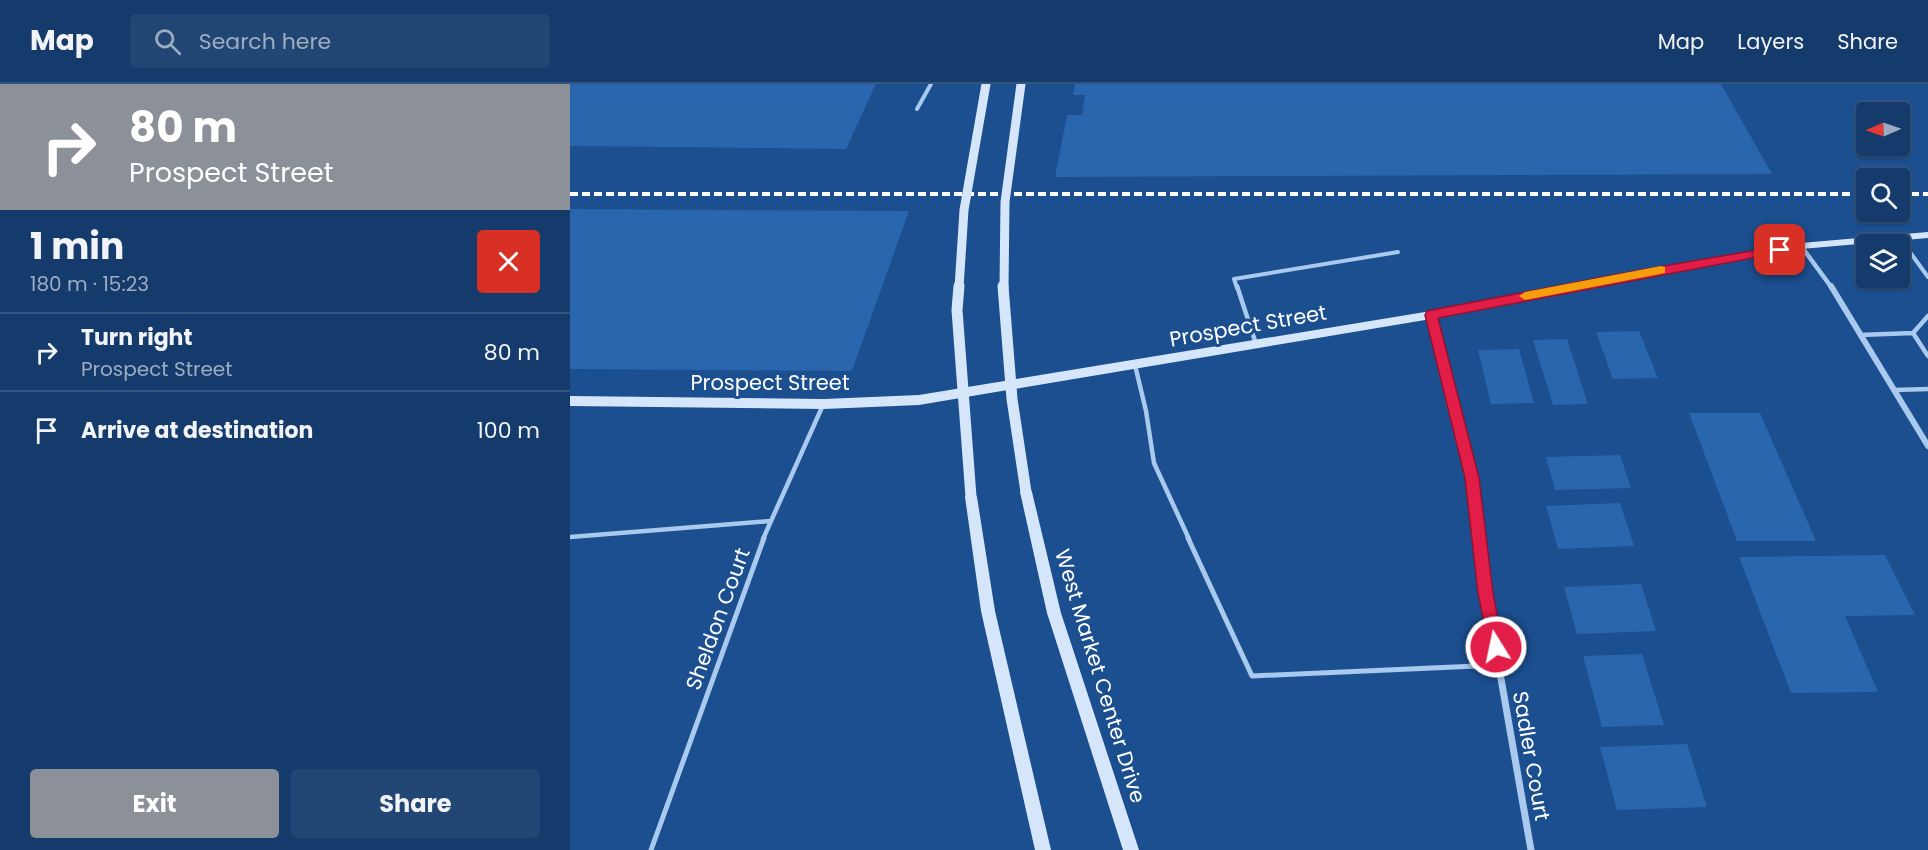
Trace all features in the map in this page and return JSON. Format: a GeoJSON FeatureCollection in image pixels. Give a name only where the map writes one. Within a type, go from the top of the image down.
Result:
{"type":"FeatureCollection","features":[{"type":"Feature","properties":{"kind":"main road"},"geometry":{"type":"LineString","coordinates":[[986,84],[964,210],[957,310],[971,497],[988,611],[1043,850]]}},
{"type":"Feature","properties":{"kind":"main road","name":"West Market Center Drive"},"geometry":{"type":"LineString","coordinates":[[1021,84],[1008,163],[1003,241],[1005,330],[1012,413],[1026,492],[1054,613],[1131,850]]}},
{"type":"Feature","properties":{"kind":"main road","name":"Prospect Street"},"geometry":{"type":"LineString","coordinates":[[1910,236],[1928,235]]}},
{"type":"Feature","properties":{"kind":"main road","name":"Prospect Street"},"geometry":{"type":"LineString","coordinates":[[570,401],[824,404],[919,400],[1431,315],[1629,276],[1801,246],[1856,241]]}},
{"type":"Feature","properties":{"kind":"street"},"geometry":{"type":"LineString","coordinates":[[1801,246],[1831,286],[1928,446]]}},
{"type":"Feature","properties":{"kind":"street","name":"Sadler Court"},"geometry":{"type":"LineString","coordinates":[[1431,315],[1472,478],[1486,593],[1531,850]]}},
{"type":"Feature","properties":{"kind":"lane"},"geometry":{"type":"LineString","coordinates":[[917,110],[931,84]]}},
{"type":"Feature","properties":{"kind":"lane"},"geometry":{"type":"LineString","coordinates":[[1256,344],[1234,279],[1398,252]]}},
{"type":"Feature","properties":{"kind":"lane"},"geometry":{"type":"LineString","coordinates":[[1910,252],[1928,277]]}},
{"type":"Feature","properties":{"kind":"lane"},"geometry":{"type":"LineString","coordinates":[[1860,335],[1913,333],[1928,316]]}},
{"type":"Feature","properties":{"kind":"lane"},"geometry":{"type":"LineString","coordinates":[[1913,333],[1928,356]]}},
{"type":"Feature","properties":{"kind":"lane"},"geometry":{"type":"LineString","coordinates":[[1134,365],[1146,411],[1154,463],[1252,676],[1499,665]]}},
{"type":"Feature","properties":{"kind":"lane"},"geometry":{"type":"LineString","coordinates":[[1894,390],[1928,389]]}},
{"type":"Feature","properties":{"kind":"lane","name":"Sheldon Court"},"geometry":{"type":"LineString","coordinates":[[651,850],[770,521],[824,404]]}},
{"type":"Feature","properties":{"kind":"lane"},"geometry":{"type":"LineString","coordinates":[[570,537],[770,521]]}},
{"type":"Feature","properties":{"kind":"building"},"geometry":{"type":"Polygon","coordinates":[[[570,84],[876,84],[846,149],[570,146],[570,84]]]}},
{"type":"Feature","properties":{"kind":"building"},"geometry":{"type":"Polygon","coordinates":[[[1075,84],[1721,84],[1772,174],[1055,177],[1067,115],[1082,115],[1085,95],[1073,95],[1075,84]]]}},
{"type":"Feature","properties":{"kind":"building"},"geometry":{"type":"Polygon","coordinates":[[[570,209],[909,211],[852,371],[570,369],[570,209]]]}},
{"type":"Feature","properties":{"kind":"building"},"geometry":{"type":"Polygon","coordinates":[[[1639,331],[1658,378],[1613,379],[1596,332],[1639,331]]]}},
{"type":"Feature","properties":{"kind":"building"},"geometry":{"type":"Polygon","coordinates":[[[1567,339],[1588,404],[1553,405],[1533,340],[1567,339]]]}},
{"type":"Feature","properties":{"kind":"building"},"geometry":{"type":"Polygon","coordinates":[[[1519,349],[1534,403],[1491,404],[1478,350],[1519,349]]]}},
{"type":"Feature","properties":{"kind":"building"},"geometry":{"type":"Polygon","coordinates":[[[1689,413],[1760,413],[1816,541],[1737,541],[1689,413]]]}},
{"type":"Feature","properties":{"kind":"building"},"geometry":{"type":"Polygon","coordinates":[[[1620,455],[1631,488],[1555,490],[1546,457],[1620,455]]]}},
{"type":"Feature","properties":{"kind":"building"},"geometry":{"type":"Polygon","coordinates":[[[1620,503],[1634,546],[1558,549],[1546,506],[1620,503]]]}},
{"type":"Feature","properties":{"kind":"building"},"geometry":{"type":"Polygon","coordinates":[[[1885,555],[1915,615],[1845,616],[1878,692],[1791,693],[1739,557],[1885,555]]]}},
{"type":"Feature","properties":{"kind":"building"},"geometry":{"type":"Polygon","coordinates":[[[1641,584],[1656,631],[1577,634],[1564,587],[1641,584]]]}},
{"type":"Feature","properties":{"kind":"building"},"geometry":{"type":"Polygon","coordinates":[[[1642,654],[1664,725],[1602,727],[1583,656],[1642,654]]]}},
{"type":"Feature","properties":{"kind":"building"},"geometry":{"type":"Polygon","coordinates":[[[1687,744],[1707,807],[1617,810],[1600,747],[1687,744]]]}},
{"type":"Feature","properties":{"kind":"railway"},"geometry":{"type":"LineString","coordinates":[[570,194],[1856,194]]}},
{"type":"Feature","properties":{"kind":"railway"},"geometry":{"type":"LineString","coordinates":[[1910,194],[1928,194]]}},
{"type":"Feature","properties":{"kind":"slow traffic"},"geometry":{"type":"LineString","coordinates":[[1525,296],[1661,270]]}},
{"type":"Feature","properties":{"kind":"route"},"geometry":{"type":"LineString","coordinates":[[1496,647],[1486,593],[1472,478],[1431,315],[1629,276],[1780,250]]}}]}
